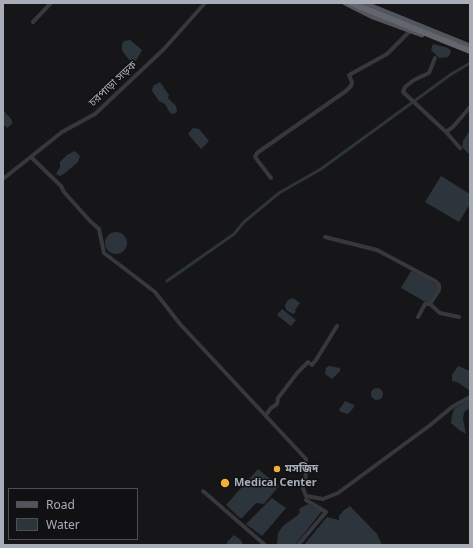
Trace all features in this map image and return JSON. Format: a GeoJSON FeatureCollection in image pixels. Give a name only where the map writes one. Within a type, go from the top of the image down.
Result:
{"type":"FeatureCollection","features":[{"type":"Feature","properties":{"kind":"highway"},"geometry":{"type":"LineString","coordinates":[[351,3],[470,52]]}},
{"type":"Feature","properties":{"kind":"highway"},"geometry":{"type":"LineString","coordinates":[[359,3],[470,46]]}},
{"type":"Feature","properties":{"kind":"main road"},"geometry":{"type":"LineString","coordinates":[[345,3],[373,17],[470,52]]}},
{"type":"Feature","properties":{"kind":"main road"},"geometry":{"type":"LineString","coordinates":[[364,3],[470,46]]}},
{"type":"Feature","properties":{"kind":"street"},"geometry":{"type":"LineString","coordinates":[[33,22],[51,3]]}},
{"type":"Feature","properties":{"kind":"street","name":"চরপাড়া সড়ক"},"geometry":{"type":"LineString","coordinates":[[3,179],[32,158],[62,132],[95,114],[164,49],[205,3]]}},
{"type":"Feature","properties":{"kind":"street"},"geometry":{"type":"LineString","coordinates":[[271,178],[255,157],[257,153],[346,91],[352,82],[349,75],[387,54],[411,30]]}},
{"type":"Feature","properties":{"kind":"street"},"geometry":{"type":"LineString","coordinates":[[435,58],[429,73],[414,80],[405,87],[403,92],[446,132],[460,148]]}},
{"type":"Feature","properties":{"kind":"street"},"geometry":{"type":"LineString","coordinates":[[446,132],[453,127],[470,107]]}},
{"type":"Feature","properties":{"kind":"street"},"geometry":{"type":"LineString","coordinates":[[32,158],[61,186],[64,192],[99,229],[104,254],[155,292],[180,324],[306,459],[307,468],[303,488],[306,496],[323,499],[338,493],[429,426],[452,407],[470,397]]}},
{"type":"Feature","properties":{"kind":"street"},"geometry":{"type":"LineString","coordinates":[[325,237],[377,250],[435,281],[439,285],[439,290],[430,304],[425,304],[418,317]]}},
{"type":"Feature","properties":{"kind":"street"},"geometry":{"type":"LineString","coordinates":[[430,304],[440,313],[459,317]]}},
{"type":"Feature","properties":{"kind":"street"},"geometry":{"type":"LineString","coordinates":[[266,415],[277,404],[278,398],[298,372],[308,362],[312,365],[316,360],[337,326]]}},
{"type":"Feature","properties":{"kind":"street"},"geometry":{"type":"LineString","coordinates":[[203,491],[264,545]]}},
{"type":"Feature","properties":{"kind":"street"},"geometry":{"type":"LineString","coordinates":[[298,545],[326,512],[306,500]]}},
{"type":"Feature","properties":{"kind":"water"},"geometry":{"type":"Polygon","coordinates":[[[130,40],[142,50],[136,61],[129,60],[122,50],[122,44],[124,41],[130,40]]]}},
{"type":"Feature","properties":{"kind":"water"},"geometry":{"type":"Polygon","coordinates":[[[433,44],[448,48],[451,51],[448,57],[439,58],[431,50],[433,44]]]}},
{"type":"Feature","properties":{"kind":"water"},"geometry":{"type":"Polygon","coordinates":[[[160,82],[169,95],[168,98],[176,106],[177,112],[174,114],[170,113],[165,104],[159,101],[152,91],[153,86],[160,82]]]}},
{"type":"Feature","properties":{"kind":"water"},"geometry":{"type":"Polygon","coordinates":[[[4,111],[12,120],[12,124],[7,128],[3,124],[4,111]]]}},
{"type":"Feature","properties":{"kind":"water"},"geometry":{"type":"Polygon","coordinates":[[[193,128],[199,129],[209,141],[201,149],[188,134],[193,128]]]}},
{"type":"Feature","properties":{"kind":"water"},"geometry":{"type":"Polygon","coordinates":[[[470,130],[470,155],[462,147],[463,141],[470,130]]]}},
{"type":"Feature","properties":{"kind":"water"},"geometry":{"type":"Polygon","coordinates":[[[75,151],[80,156],[78,162],[60,176],[56,174],[60,167],[60,162],[67,155],[75,151]]]}},
{"type":"Feature","properties":{"kind":"water"},"geometry":{"type":"Polygon","coordinates":[[[441,176],[470,194],[470,204],[459,222],[425,202],[441,176]]]}},
{"type":"Feature","properties":{"kind":"water"},"geometry":{"type":"Polygon","coordinates":[[[116,232],[124,235],[127,243],[124,251],[116,254],[108,251],[105,243],[108,235],[116,232]]]}},
{"type":"Feature","properties":{"kind":"water"},"geometry":{"type":"Polygon","coordinates":[[[411,271],[426,277],[439,287],[429,304],[401,288],[411,271]]]}},
{"type":"Feature","properties":{"kind":"water"},"geometry":{"type":"Polygon","coordinates":[[[293,298],[300,303],[295,310],[296,312],[293,314],[286,310],[285,305],[288,300],[293,298]]]}},
{"type":"Feature","properties":{"kind":"water"},"geometry":{"type":"Polygon","coordinates":[[[282,309],[296,320],[291,326],[277,315],[282,309]]]}},
{"type":"Feature","properties":{"kind":"water"},"geometry":{"type":"Polygon","coordinates":[[[329,366],[340,368],[340,371],[332,379],[325,374],[326,368],[329,366]]]}},
{"type":"Feature","properties":{"kind":"water"},"geometry":{"type":"Polygon","coordinates":[[[458,366],[470,371],[470,391],[459,383],[452,381],[452,375],[458,366]]]}},
{"type":"Feature","properties":{"kind":"water"},"geometry":{"type":"Polygon","coordinates":[[[377,388],[381,390],[383,394],[381,398],[377,400],[373,398],[371,394],[373,390],[377,388]]]}},
{"type":"Feature","properties":{"kind":"water"},"geometry":{"type":"Polygon","coordinates":[[[470,399],[470,408],[464,412],[463,419],[466,434],[451,423],[454,409],[470,399]]]}},
{"type":"Feature","properties":{"kind":"water"},"geometry":{"type":"Polygon","coordinates":[[[345,401],[354,405],[348,414],[339,410],[345,401]]]}},
{"type":"Feature","properties":{"kind":"water"},"geometry":{"type":"Polygon","coordinates":[[[258,469],[279,486],[264,504],[256,503],[242,518],[240,518],[226,505],[258,469]]]}},
{"type":"Feature","properties":{"kind":"water"},"geometry":{"type":"Polygon","coordinates":[[[272,498],[286,508],[262,536],[246,524],[272,498]]]}},
{"type":"Feature","properties":{"kind":"water"},"geometry":{"type":"Polygon","coordinates":[[[308,504],[322,511],[295,545],[277,545],[278,533],[283,526],[298,515],[300,512],[299,509],[308,504]]]}},
{"type":"Feature","properties":{"kind":"water"},"geometry":{"type":"Polygon","coordinates":[[[350,506],[377,534],[382,545],[304,545],[327,517],[339,520],[339,516],[350,506]]]}},
{"type":"Feature","properties":{"kind":"water"},"geometry":{"type":"Polygon","coordinates":[[[234,535],[241,540],[243,545],[227,545],[227,542],[234,535]]]}},
{"type":"Feature","properties":{"kind":"waterway"},"geometry":{"type":"LineString","coordinates":[[167,281],[234,234],[244,222],[279,193],[321,169],[450,75],[470,63]]}},
{"type":"Feature","properties":{"kind":"place","name":"মসজিদ"},"geometry":{"type":"Point","coordinates":[277,469]}},
{"type":"Feature","properties":{"kind":"place","name":"Medical Center"},"geometry":{"type":"Point","coordinates":[225,483]}}]}
